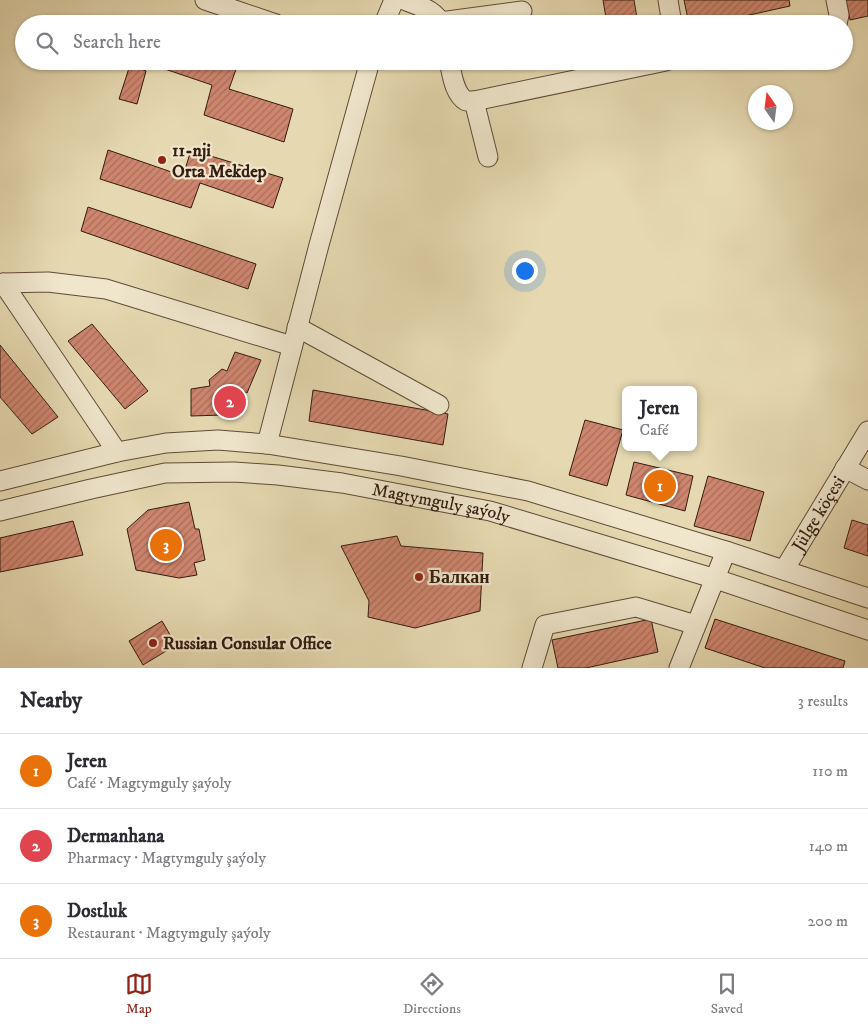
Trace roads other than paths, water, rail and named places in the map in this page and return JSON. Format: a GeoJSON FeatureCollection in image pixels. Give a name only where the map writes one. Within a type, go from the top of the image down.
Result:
{"type":"FeatureCollection","features":[{"type":"Feature","properties":{"kind":"street"},"geometry":{"type":"LineString","coordinates":[[205,0],[249,15]]}},
{"type":"Feature","properties":{"kind":"street"},"geometry":{"type":"LineString","coordinates":[[388,15],[394,0]]}},
{"type":"Feature","properties":{"kind":"street"},"geometry":{"type":"LineString","coordinates":[[404,0],[436,15]]}},
{"type":"Feature","properties":{"kind":"street"},"geometry":{"type":"LineString","coordinates":[[668,0],[670,15]]}},
{"type":"Feature","properties":{"kind":"street"},"geometry":{"type":"LineString","coordinates":[[836,0],[839,15]]}},
{"type":"Feature","properties":{"kind":"street"},"geometry":{"type":"LineString","coordinates":[[495,15],[522,11]]}},
{"type":"Feature","properties":{"kind":"street"},"geometry":{"type":"LineString","coordinates":[[267,444],[368,70]]}},
{"type":"Feature","properties":{"kind":"street"},"geometry":{"type":"LineString","coordinates":[[451,70],[455,86],[460,96],[466,101],[474,101],[623,70]]}},
{"type":"Feature","properties":{"kind":"street"},"geometry":{"type":"LineString","coordinates":[[474,101],[488,157]]}},
{"type":"Feature","properties":{"kind":"street"},"geometry":{"type":"LineString","coordinates":[[2,283],[48,282],[106,289],[292,346]]}},
{"type":"Feature","properties":{"kind":"street"},"geometry":{"type":"LineString","coordinates":[[2,283],[117,452]]}},
{"type":"Feature","properties":{"kind":"street"},"geometry":{"type":"LineString","coordinates":[[297,327],[439,405]]}},
{"type":"Feature","properties":{"kind":"street","name":"Jülge köçesi"},"geometry":{"type":"LineString","coordinates":[[784,570],[868,431]]}},
{"type":"Feature","properties":{"kind":"street","name":"Magtymguly şaýoly"},"geometry":{"type":"LineString","coordinates":[[0,481],[117,452],[166,444],[218,440],[267,444],[401,466],[528,491],[726,551],[868,598]]}},
{"type":"Feature","properties":{"kind":"street"},"geometry":{"type":"LineString","coordinates":[[845,468],[868,480]]}},
{"type":"Feature","properties":{"kind":"street","name":"Magtymguly şaýoly"},"geometry":{"type":"LineString","coordinates":[[0,511],[91,488],[166,473],[234,472],[342,483],[490,511],[716,579],[868,630]]}},
{"type":"Feature","properties":{"kind":"street"},"geometry":{"type":"LineString","coordinates":[[679,668],[726,551]]}},
{"type":"Feature","properties":{"kind":"street"},"geometry":{"type":"LineString","coordinates":[[532,668],[545,625],[636,607],[696,626]]}},
{"type":"Feature","properties":{"kind":"place","name":"11-nji Orta Mekdep"},"geometry":{"type":"Point","coordinates":[162,160]}},
{"type":"Feature","properties":{"kind":"place","name":"Dermanhana"},"geometry":{"type":"Point","coordinates":[230,402]}},
{"type":"Feature","properties":{"kind":"place","name":"Jeren"},"geometry":{"type":"Point","coordinates":[660,486]}},
{"type":"Feature","properties":{"kind":"place","name":"Dostluk"},"geometry":{"type":"Point","coordinates":[166,545]}},
{"type":"Feature","properties":{"kind":"place","name":"Балкан"},"geometry":{"type":"Point","coordinates":[419,577]}},
{"type":"Feature","properties":{"kind":"place","name":"Russian Consular Office"},"geometry":{"type":"Point","coordinates":[153,643]}}]}
